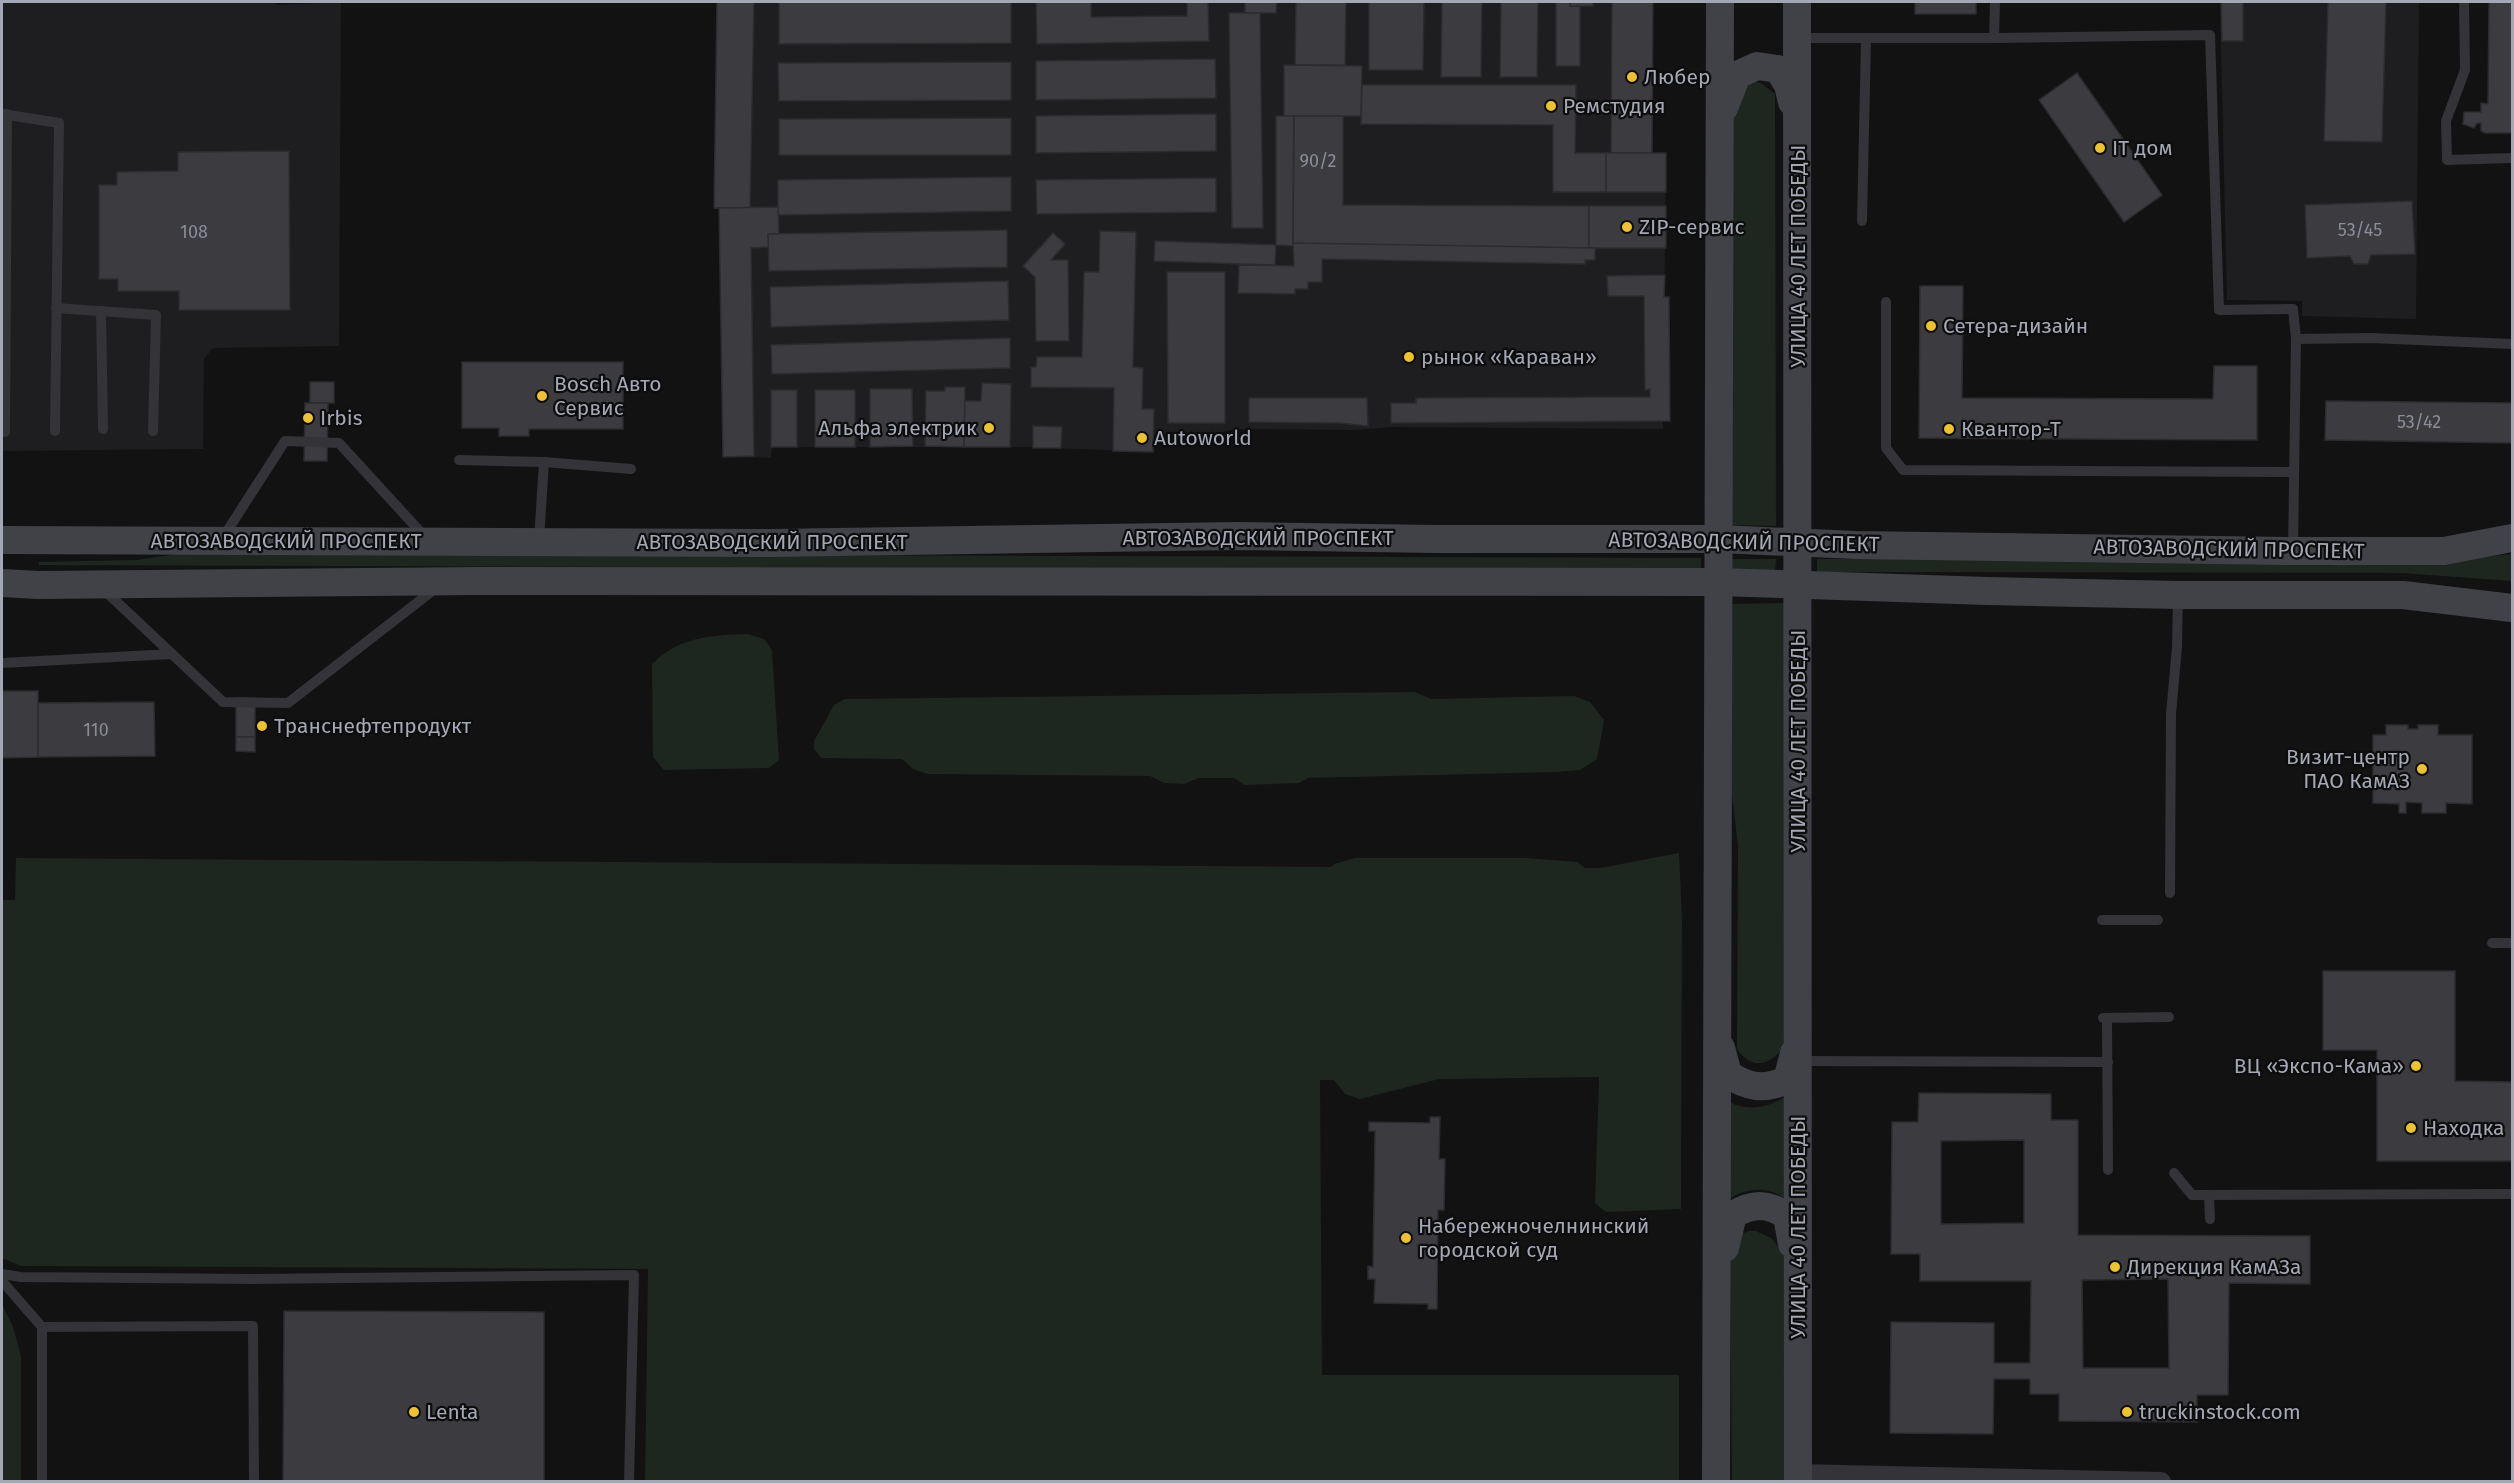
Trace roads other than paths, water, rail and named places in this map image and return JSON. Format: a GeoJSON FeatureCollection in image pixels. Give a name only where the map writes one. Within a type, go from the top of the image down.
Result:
{"type":"FeatureCollection","features":[{"type":"Feature","properties":{"kind":"street"},"geometry":{"type":"LineString","coordinates":[[1716,1482],[1720,2]]}},
{"type":"Feature","properties":{"kind":"street","name":"УЛИЦА 40 ЛЕТ ПОБЕДЫ"},"geometry":{"type":"LineString","coordinates":[[1797,2],[1798,1478]]}},
{"type":"Feature","properties":{"kind":"street"},"geometry":{"type":"LineString","coordinates":[[1720,120],[1737,75],[1757,66],[1778,69],[1788,85],[1798,122]]}},
{"type":"Feature","properties":{"kind":"street","name":"АВТОЗАВОДСКИЙ ПРОСПЕКТ"},"geometry":{"type":"LineString","coordinates":[[2,540],[771,543],[1239,536],[1436,539],[1720,538],[1798,542],[2293,551],[2444,551],[2512,538]]}},
{"type":"Feature","properties":{"kind":"street"},"geometry":{"type":"LineString","coordinates":[[38,585],[28,575],[26,567],[40,548],[52,541]]}},
{"type":"Feature","properties":{"kind":"street"},"geometry":{"type":"LineString","coordinates":[[478,580],[467,574],[461,565],[465,554],[479,543]]}},
{"type":"Feature","properties":{"kind":"street","name":"АВТОЗАВОДСКИЙ ПРОСПЕКТ"},"geometry":{"type":"LineString","coordinates":[[2,583],[38,585],[478,580],[1719,582],[2178,595],[2403,595],[2512,608]]}},
{"type":"Feature","properties":{"kind":"street"},"geometry":{"type":"LineString","coordinates":[[1718,1034],[1728,1074],[1742,1083],[1757,1087],[1774,1086],[1787,1080],[1798,1047]]}},
{"type":"Feature","properties":{"kind":"street"},"geometry":{"type":"LineString","coordinates":[[1717,1282],[1732,1215],[1746,1208],[1760,1205],[1776,1208],[1787,1216],[1798,1282]]}},
{"type":"Feature","properties":{"kind":"street"},"geometry":{"type":"LineString","coordinates":[[1798,1478],[2161,1482]]}},
{"type":"Feature","properties":{"kind":"lane"},"geometry":{"type":"LineString","coordinates":[[1994,38],[1995,2]]}},
{"type":"Feature","properties":{"kind":"lane"},"geometry":{"type":"LineString","coordinates":[[2464,2],[2465,70],[2446,121],[2446,160],[2512,158]]}},
{"type":"Feature","properties":{"kind":"lane"},"geometry":{"type":"LineString","coordinates":[[1797,38],[1866,40],[2210,35],[2218,310],[2293,309],[2296,339],[2293,551]]}},
{"type":"Feature","properties":{"kind":"lane"},"geometry":{"type":"LineString","coordinates":[[1862,221],[1866,40]]}},
{"type":"Feature","properties":{"kind":"lane"},"geometry":{"type":"LineString","coordinates":[[5,432],[4,114],[59,123],[55,431]]}},
{"type":"Feature","properties":{"kind":"lane"},"geometry":{"type":"LineString","coordinates":[[1886,302],[1886,448],[1903,470],[2294,472]]}},
{"type":"Feature","properties":{"kind":"lane"},"geometry":{"type":"LineString","coordinates":[[56,308],[156,315],[153,431]]}},
{"type":"Feature","properties":{"kind":"lane"},"geometry":{"type":"LineString","coordinates":[[101,311],[103,429]]}},
{"type":"Feature","properties":{"kind":"lane"},"geometry":{"type":"LineString","coordinates":[[2296,339],[2371,338],[2512,344]]}},
{"type":"Feature","properties":{"kind":"lane"},"geometry":{"type":"LineString","coordinates":[[221,540],[285,441],[339,443],[428,540]]}},
{"type":"Feature","properties":{"kind":"lane"},"geometry":{"type":"LineString","coordinates":[[459,460],[544,462],[632,469]]}},
{"type":"Feature","properties":{"kind":"lane"},"geometry":{"type":"LineString","coordinates":[[539,543],[544,462]]}},
{"type":"Feature","properties":{"kind":"lane"},"geometry":{"type":"LineString","coordinates":[[97,583],[223,702],[288,703],[445,581]]}},
{"type":"Feature","properties":{"kind":"lane"},"geometry":{"type":"LineString","coordinates":[[2170,893],[2171,714],[2177,647],[2178,595]]}},
{"type":"Feature","properties":{"kind":"lane"},"geometry":{"type":"LineString","coordinates":[[2,663],[172,654]]}},
{"type":"Feature","properties":{"kind":"lane"},"geometry":{"type":"LineString","coordinates":[[2102,920],[2158,920]]}},
{"type":"Feature","properties":{"kind":"lane"},"geometry":{"type":"LineString","coordinates":[[2492,943],[2512,943]]}},
{"type":"Feature","properties":{"kind":"lane"},"geometry":{"type":"LineString","coordinates":[[2109,1170],[2108,1062],[2105,1018],[2169,1017]]}},
{"type":"Feature","properties":{"kind":"lane"},"geometry":{"type":"LineString","coordinates":[[1798,1047],[2108,1062]]}},
{"type":"Feature","properties":{"kind":"lane"},"geometry":{"type":"LineString","coordinates":[[2174,1173],[2192,1195],[2512,1194]]}},
{"type":"Feature","properties":{"kind":"lane"},"geometry":{"type":"LineString","coordinates":[[2209,1195],[2210,1219]]}},
{"type":"Feature","properties":{"kind":"lane"},"geometry":{"type":"LineString","coordinates":[[2,1274],[21,1277],[242,1279],[634,1275],[629,1482]]}},
{"type":"Feature","properties":{"kind":"lane"},"geometry":{"type":"LineString","coordinates":[[2,1281],[42,1327],[42,1482]]}},
{"type":"Feature","properties":{"kind":"lane"},"geometry":{"type":"LineString","coordinates":[[42,1327],[253,1326],[254,1482]]}},
{"type":"Feature","properties":{"kind":"place","name":"Любер"},"geometry":{"type":"Point","coordinates":[1632,77]}},
{"type":"Feature","properties":{"kind":"place","name":"Ремстудия"},"geometry":{"type":"Point","coordinates":[1551,106]}},
{"type":"Feature","properties":{"kind":"place","name":"IT дом"},"geometry":{"type":"Point","coordinates":[2100,148]}},
{"type":"Feature","properties":{"kind":"place","name":"ZIP-сервис"},"geometry":{"type":"Point","coordinates":[1627,227]}},
{"type":"Feature","properties":{"kind":"place","name":"Сетера-дизайн"},"geometry":{"type":"Point","coordinates":[1931,326]}},
{"type":"Feature","properties":{"kind":"place","name":"рынок «Караван»"},"geometry":{"type":"Point","coordinates":[1409,357]}},
{"type":"Feature","properties":{"kind":"place","name":"Bosch Авто Сервис"},"geometry":{"type":"Point","coordinates":[542,396]}},
{"type":"Feature","properties":{"kind":"place","name":"Irbis"},"geometry":{"type":"Point","coordinates":[308,418]}},
{"type":"Feature","properties":{"kind":"place","name":"Альфа электрик"},"geometry":{"type":"Point","coordinates":[989,428]}},
{"type":"Feature","properties":{"kind":"place","name":"Квантор-Т"},"geometry":{"type":"Point","coordinates":[1949,429]}},
{"type":"Feature","properties":{"kind":"place","name":"Autoworld"},"geometry":{"type":"Point","coordinates":[1142,438]}},
{"type":"Feature","properties":{"kind":"place","name":"Транснефтепродукт"},"geometry":{"type":"Point","coordinates":[262,726]}},
{"type":"Feature","properties":{"kind":"place","name":"Визит-центр ПАО КамАЗ"},"geometry":{"type":"Point","coordinates":[2422,769]}},
{"type":"Feature","properties":{"kind":"place","name":"ВЦ «Экспо-Кама»"},"geometry":{"type":"Point","coordinates":[2416,1066]}},
{"type":"Feature","properties":{"kind":"place","name":"Находка"},"geometry":{"type":"Point","coordinates":[2411,1128]}},
{"type":"Feature","properties":{"kind":"place","name":"Набережночелнинский городской суд"},"geometry":{"type":"Point","coordinates":[1406,1238]}},
{"type":"Feature","properties":{"kind":"place","name":"Дирекция КамАЗа"},"geometry":{"type":"Point","coordinates":[2115,1267]}},
{"type":"Feature","properties":{"kind":"place","name":"Lenta"},"geometry":{"type":"Point","coordinates":[414,1412]}},
{"type":"Feature","properties":{"kind":"place","name":"truckinstock.com"},"geometry":{"type":"Point","coordinates":[2127,1412]}}]}
